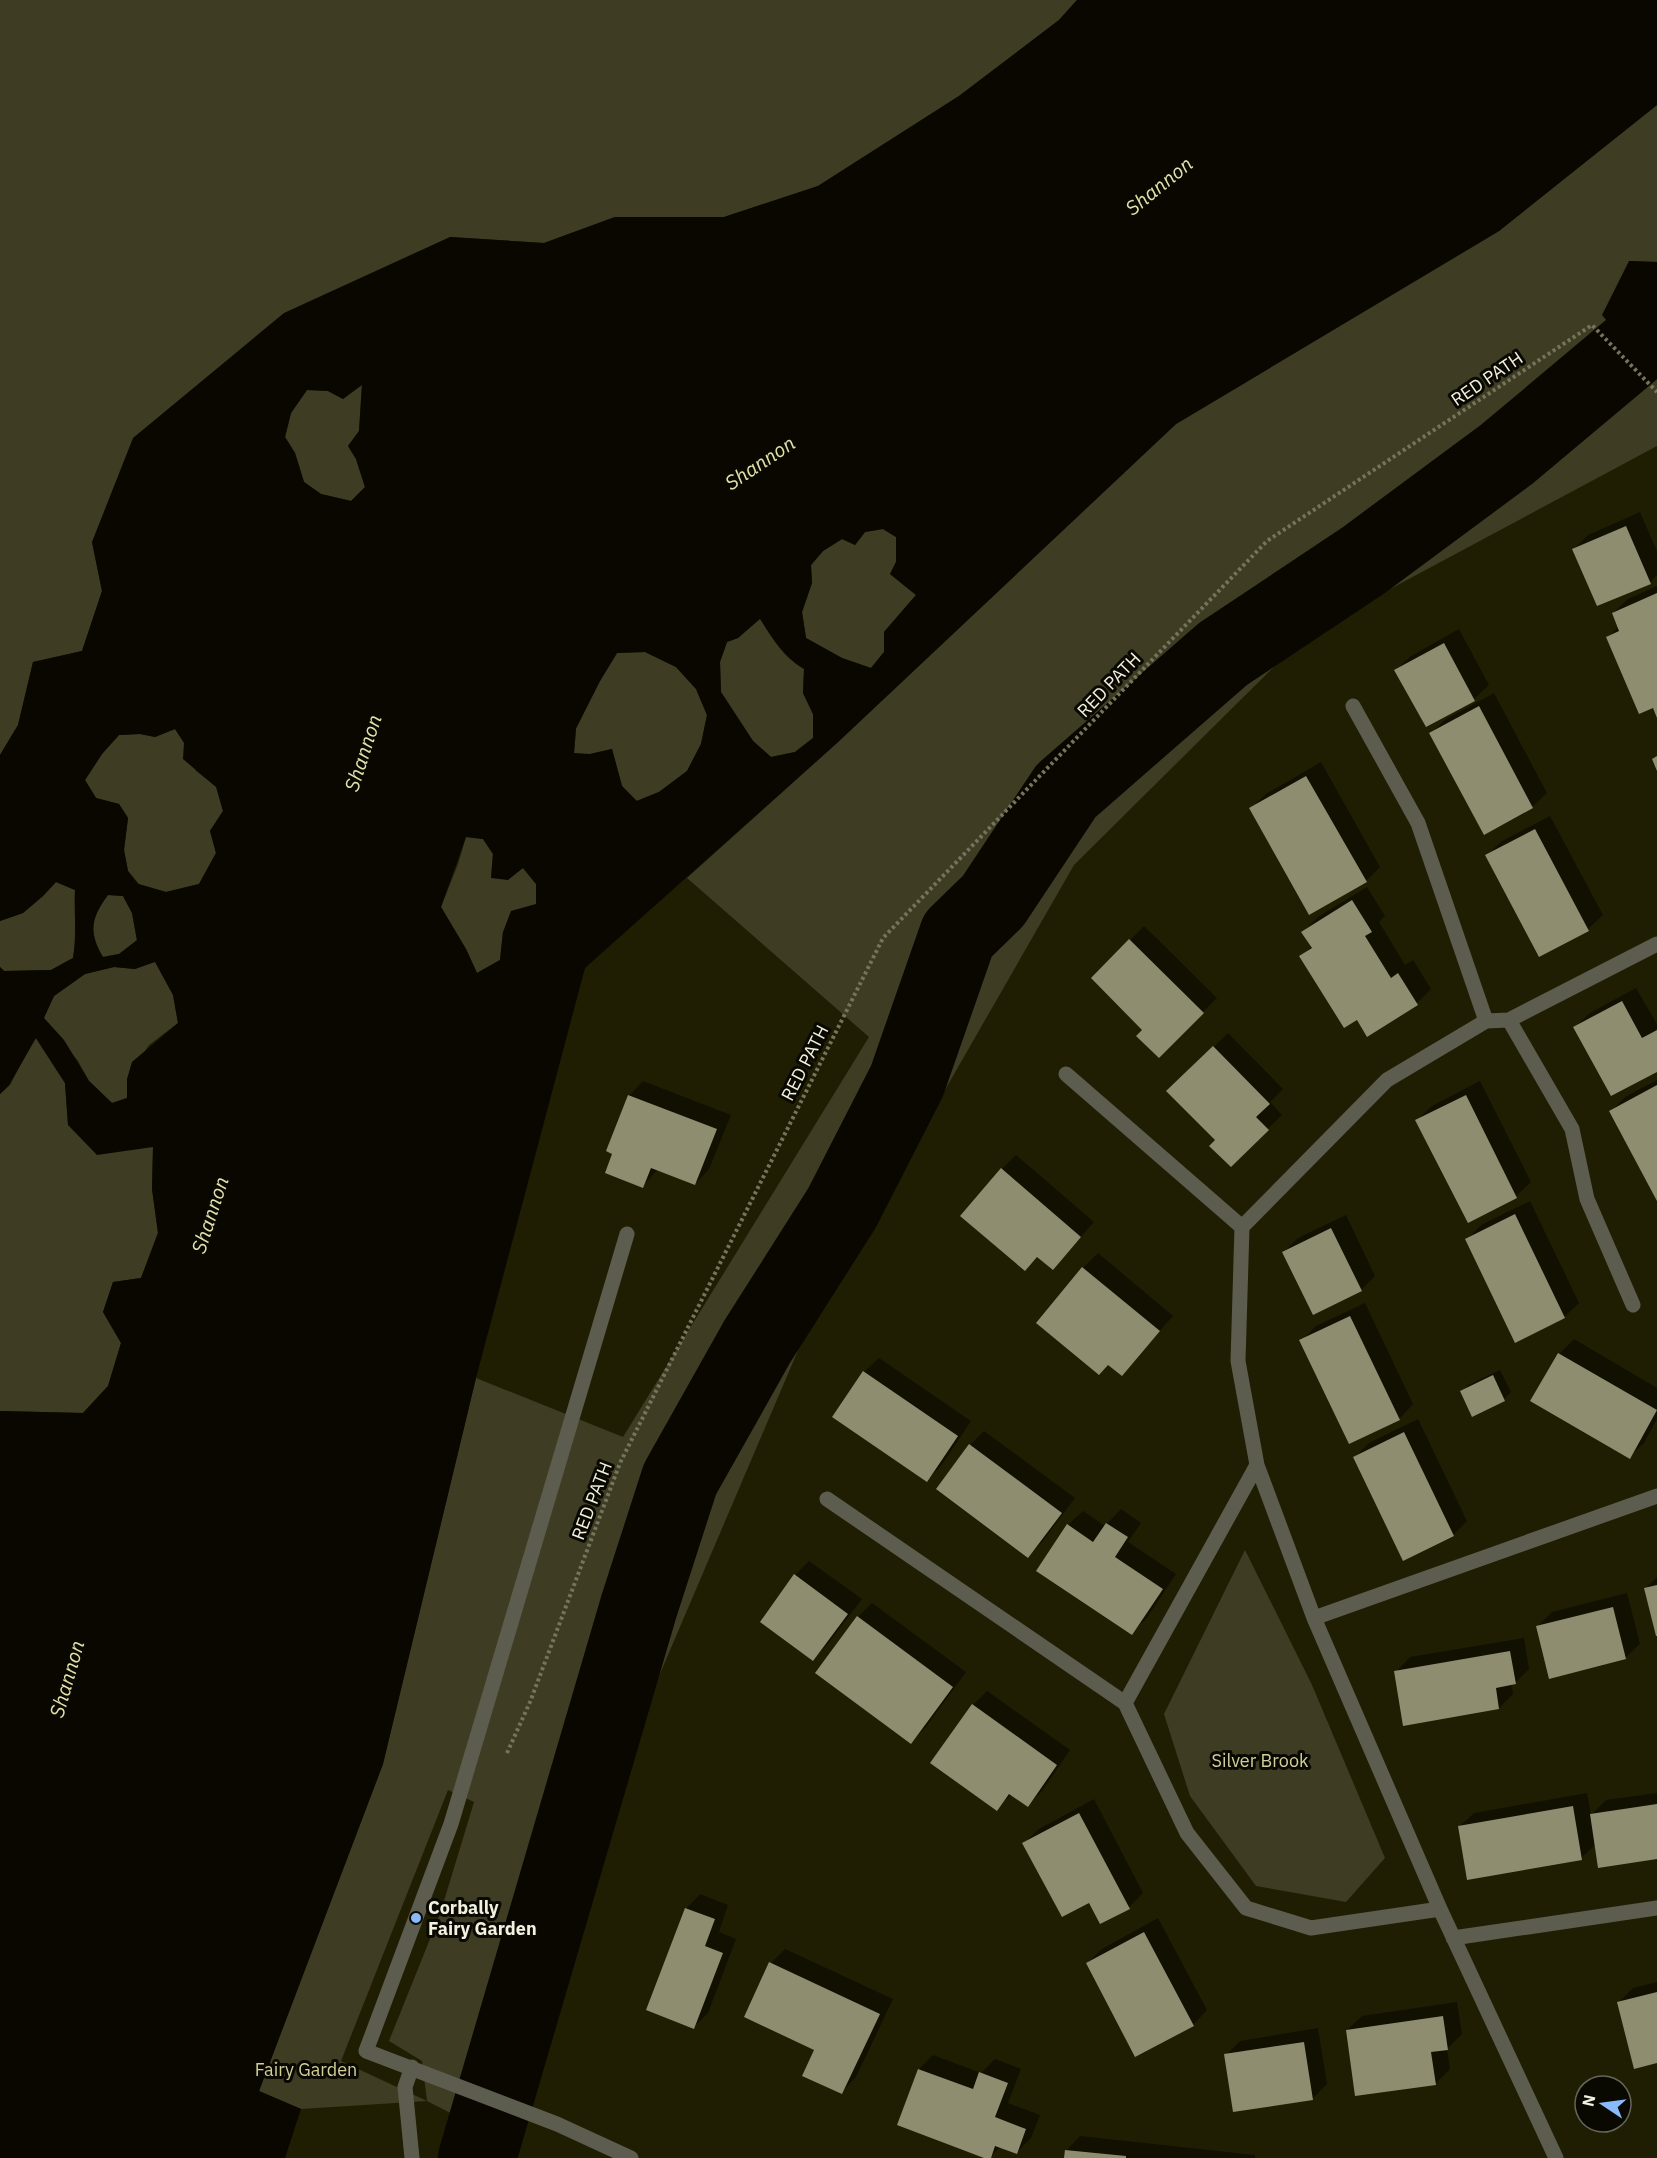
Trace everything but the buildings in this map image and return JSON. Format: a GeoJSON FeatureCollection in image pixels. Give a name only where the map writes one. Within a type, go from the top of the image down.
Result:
{"type":"FeatureCollection","features":[{"type":"Feature","properties":{"kind":"street"},"geometry":{"type":"LineString","coordinates":[[1353,706],[1418,823],[1486,1021]]}},
{"type":"Feature","properties":{"kind":"street"},"geometry":{"type":"LineString","coordinates":[[1556,2158],[1440,1909],[1314,1618],[1257,1465],[1238,1361],[1242,1227],[1387,1080],[1486,1021],[1509,1020],[1657,944]]}},
{"type":"Feature","properties":{"kind":"street"},"geometry":{"type":"LineString","coordinates":[[1509,1020],[1572,1129],[1587,1199],[1633,1305]]}},
{"type":"Feature","properties":{"kind":"street"},"geometry":{"type":"LineString","coordinates":[[1066,1074],[1242,1227]]}},
{"type":"Feature","properties":{"kind":"street"},"geometry":{"type":"LineString","coordinates":[[627,1234],[451,1824],[366,2051],[557,2124],[632,2158]]}},
{"type":"Feature","properties":{"kind":"street"},"geometry":{"type":"LineString","coordinates":[[1125,1703],[1257,1465]]}},
{"type":"Feature","properties":{"kind":"street"},"geometry":{"type":"LineString","coordinates":[[1314,1618],[1657,1496]]}},
{"type":"Feature","properties":{"kind":"street"},"geometry":{"type":"LineString","coordinates":[[827,1498],[1125,1703],[1187,1833],[1246,1908],[1311,1928],[1440,1909]]}},
{"type":"Feature","properties":{"kind":"street"},"geometry":{"type":"LineString","coordinates":[[1453,1938],[1657,1908]]}},
{"type":"Feature","properties":{"kind":"street"},"geometry":{"type":"LineString","coordinates":[[412,2067],[405,2087],[412,2158]]}},
{"type":"Feature","properties":{"kind":"path","name":"RED PATH"},"geometry":{"type":"LineString","coordinates":[[502,1762],[530,1702],[620,1462],[883,938],[1267,541],[1592,325],[1657,393]]}},
{"type":"Feature","properties":{"kind":"green space"},"geometry":{"type":"Polygon","coordinates":[[[0,0],[1077,0],[1059,20],[959,96],[818,186],[724,217],[615,217],[544,243],[450,237],[92,542],[102,591],[82,651],[33,662],[18,725],[0,755],[0,0]]]}},
{"type":"Feature","properties":{"kind":"green space","name":"Fairy Garden"},"geometry":{"type":"Polygon","coordinates":[[[1657,105],[1657,262],[1629,261],[1655,368],[1657,366],[1657,446],[1308,633],[1074,865],[805,1334],[595,1826],[509,2143],[427,2101],[301,2109],[259,2091],[383,1764],[476,1378],[623,1437],[869,1037],[687,878],[837,743],[1176,424],[1499,231],[1657,105]],[[448,1790],[341,2061],[427,2101],[422,2061],[389,2041],[440,1914],[474,1802],[448,1790]]]}},
{"type":"Feature","properties":{"kind":"green space"},"geometry":{"type":"Polygon","coordinates":[[[362,384],[359,431],[348,446],[356,459],[365,487],[351,501],[321,494],[304,482],[295,453],[285,437],[291,413],[307,390],[328,391],[343,399],[362,384]]]}},
{"type":"Feature","properties":{"kind":"green space"},"geometry":{"type":"Polygon","coordinates":[[[883,529],[896,537],[896,562],[890,574],[916,595],[884,632],[884,652],[871,668],[842,658],[806,638],[802,612],[812,583],[811,565],[823,551],[842,539],[855,545],[865,532],[883,529]]]}},
{"type":"Feature","properties":{"kind":"green space"},"geometry":{"type":"Polygon","coordinates":[[[760,618],[784,653],[804,669],[803,693],[813,714],[813,738],[795,752],[771,757],[753,741],[721,692],[720,662],[727,642],[738,638],[760,618]]]}},
{"type":"Feature","properties":{"kind":"green space"},"geometry":{"type":"Polygon","coordinates":[[[645,652],[676,667],[696,689],[707,715],[701,744],[687,771],[659,792],[636,801],[622,786],[612,749],[590,754],[574,754],[576,729],[617,653],[645,652]]]}},
{"type":"Feature","properties":{"kind":"green space"},"geometry":{"type":"Polygon","coordinates":[[[175,729],[185,743],[196,771],[217,787],[223,811],[210,831],[216,853],[199,884],[166,892],[139,884],[128,871],[124,850],[128,818],[119,804],[96,798],[85,780],[102,754],[119,735],[140,734],[155,737],[175,729]]]}},
{"type":"Feature","properties":{"kind":"green space"},"geometry":{"type":"Polygon","coordinates":[[[466,837],[483,839],[493,854],[491,878],[523,868],[536,884],[536,904],[503,932],[500,960],[477,973],[466,949],[441,907],[466,837]]]}},
{"type":"Feature","properties":{"kind":"green space"},"geometry":{"type":"Polygon","coordinates":[[[56,882],[75,890],[73,958],[51,970],[4,971],[0,967],[0,921],[23,913],[56,882]]]}},
{"type":"Feature","properties":{"kind":"green space"},"geometry":{"type":"Polygon","coordinates":[[[108,895],[123,896],[132,913],[137,941],[119,954],[103,957],[95,940],[94,925],[98,911],[108,895]]]}},
{"type":"Feature","properties":{"kind":"green space"},"geometry":{"type":"Polygon","coordinates":[[[155,961],[173,995],[178,1023],[149,1045],[127,1079],[127,1098],[112,1103],[89,1081],[78,1061],[43,1018],[54,996],[85,974],[114,967],[135,969],[155,961]]]}},
{"type":"Feature","properties":{"kind":"green space"},"geometry":{"type":"Polygon","coordinates":[[[35,1037],[65,1083],[68,1125],[153,1147],[152,1189],[158,1233],[141,1278],[113,1282],[103,1312],[121,1343],[108,1386],[83,1413],[0,1411],[0,1094],[10,1085],[35,1037]]]}},
{"type":"Feature","properties":{"kind":"green space","name":"Silver Brook"},"geometry":{"type":"Polygon","coordinates":[[[1245,1550],[1312,1685],[1385,1858],[1346,1902],[1256,1886],[1190,1796],[1164,1714],[1245,1550]]]}},
{"type":"Feature","properties":{"kind":"water","name":"Shannon"},"geometry":{"type":"Polygon","coordinates":[[[1077,0],[1657,0],[1657,105],[1499,231],[1176,424],[837,743],[585,968],[476,1378],[383,1764],[259,2091],[301,2109],[285,2158],[0,2158],[0,1411],[83,1413],[108,1386],[121,1343],[103,1312],[113,1282],[141,1278],[158,1233],[152,1189],[153,1147],[97,1155],[68,1125],[65,1083],[36,1038],[9,1085],[0,1094],[0,967],[4,971],[51,970],[73,958],[75,890],[56,882],[23,913],[0,921],[0,755],[18,725],[33,662],[82,651],[102,591],[92,542],[133,438],[284,313],[450,237],[544,243],[615,217],[724,217],[818,186],[959,96],[1059,20],[1077,0]],[[362,385],[343,399],[328,391],[307,390],[291,413],[285,437],[295,453],[304,482],[321,494],[351,501],[365,487],[356,459],[348,446],[359,431],[362,385]],[[883,529],[865,532],[855,545],[842,539],[823,551],[811,565],[812,583],[802,612],[806,638],[842,658],[871,668],[884,652],[884,632],[916,595],[890,574],[896,562],[896,537],[883,529]],[[760,619],[738,638],[727,642],[720,662],[721,692],[753,741],[771,757],[795,752],[813,738],[813,714],[803,693],[804,669],[785,653],[760,619]],[[645,652],[617,653],[576,728],[574,753],[590,754],[612,749],[622,786],[637,801],[659,792],[687,771],[701,744],[707,715],[696,689],[676,667],[645,652]],[[175,729],[155,737],[140,734],[119,735],[102,754],[85,780],[96,798],[119,804],[128,818],[124,850],[128,871],[138,884],[166,892],[199,884],[216,853],[210,831],[223,811],[216,787],[183,759],[184,743],[175,729]],[[466,837],[441,907],[466,949],[477,973],[500,960],[503,932],[511,911],[536,904],[536,884],[523,868],[508,880],[491,878],[493,854],[483,839],[466,837]],[[108,895],[98,911],[94,933],[103,957],[119,954],[137,940],[132,913],[123,896],[108,895]],[[155,962],[135,969],[114,967],[85,974],[54,996],[44,1018],[64,1040],[89,1081],[112,1103],[127,1098],[127,1079],[132,1062],[178,1023],[173,995],[155,962]]]}},
{"type":"Feature","properties":{"kind":"water"},"geometry":{"type":"Polygon","coordinates":[[[1629,261],[1657,262],[1657,366],[1655,368],[1631,350],[1602,315],[1629,261]]]}},
{"type":"Feature","properties":{"kind":"waterway"},"geometry":{"type":"LineString","coordinates":[[477,2158],[639,1606],[680,1479],[757,1342],[842,1208],[907,1081],[958,935],[993,901],[1066,791],[1223,654],[1364,560],[1507,454],[1631,350]]}},
{"type":"Feature","properties":{"kind":"place","name":"Corbally Fairy Garden"},"geometry":{"type":"Point","coordinates":[416,1918]}}]}
